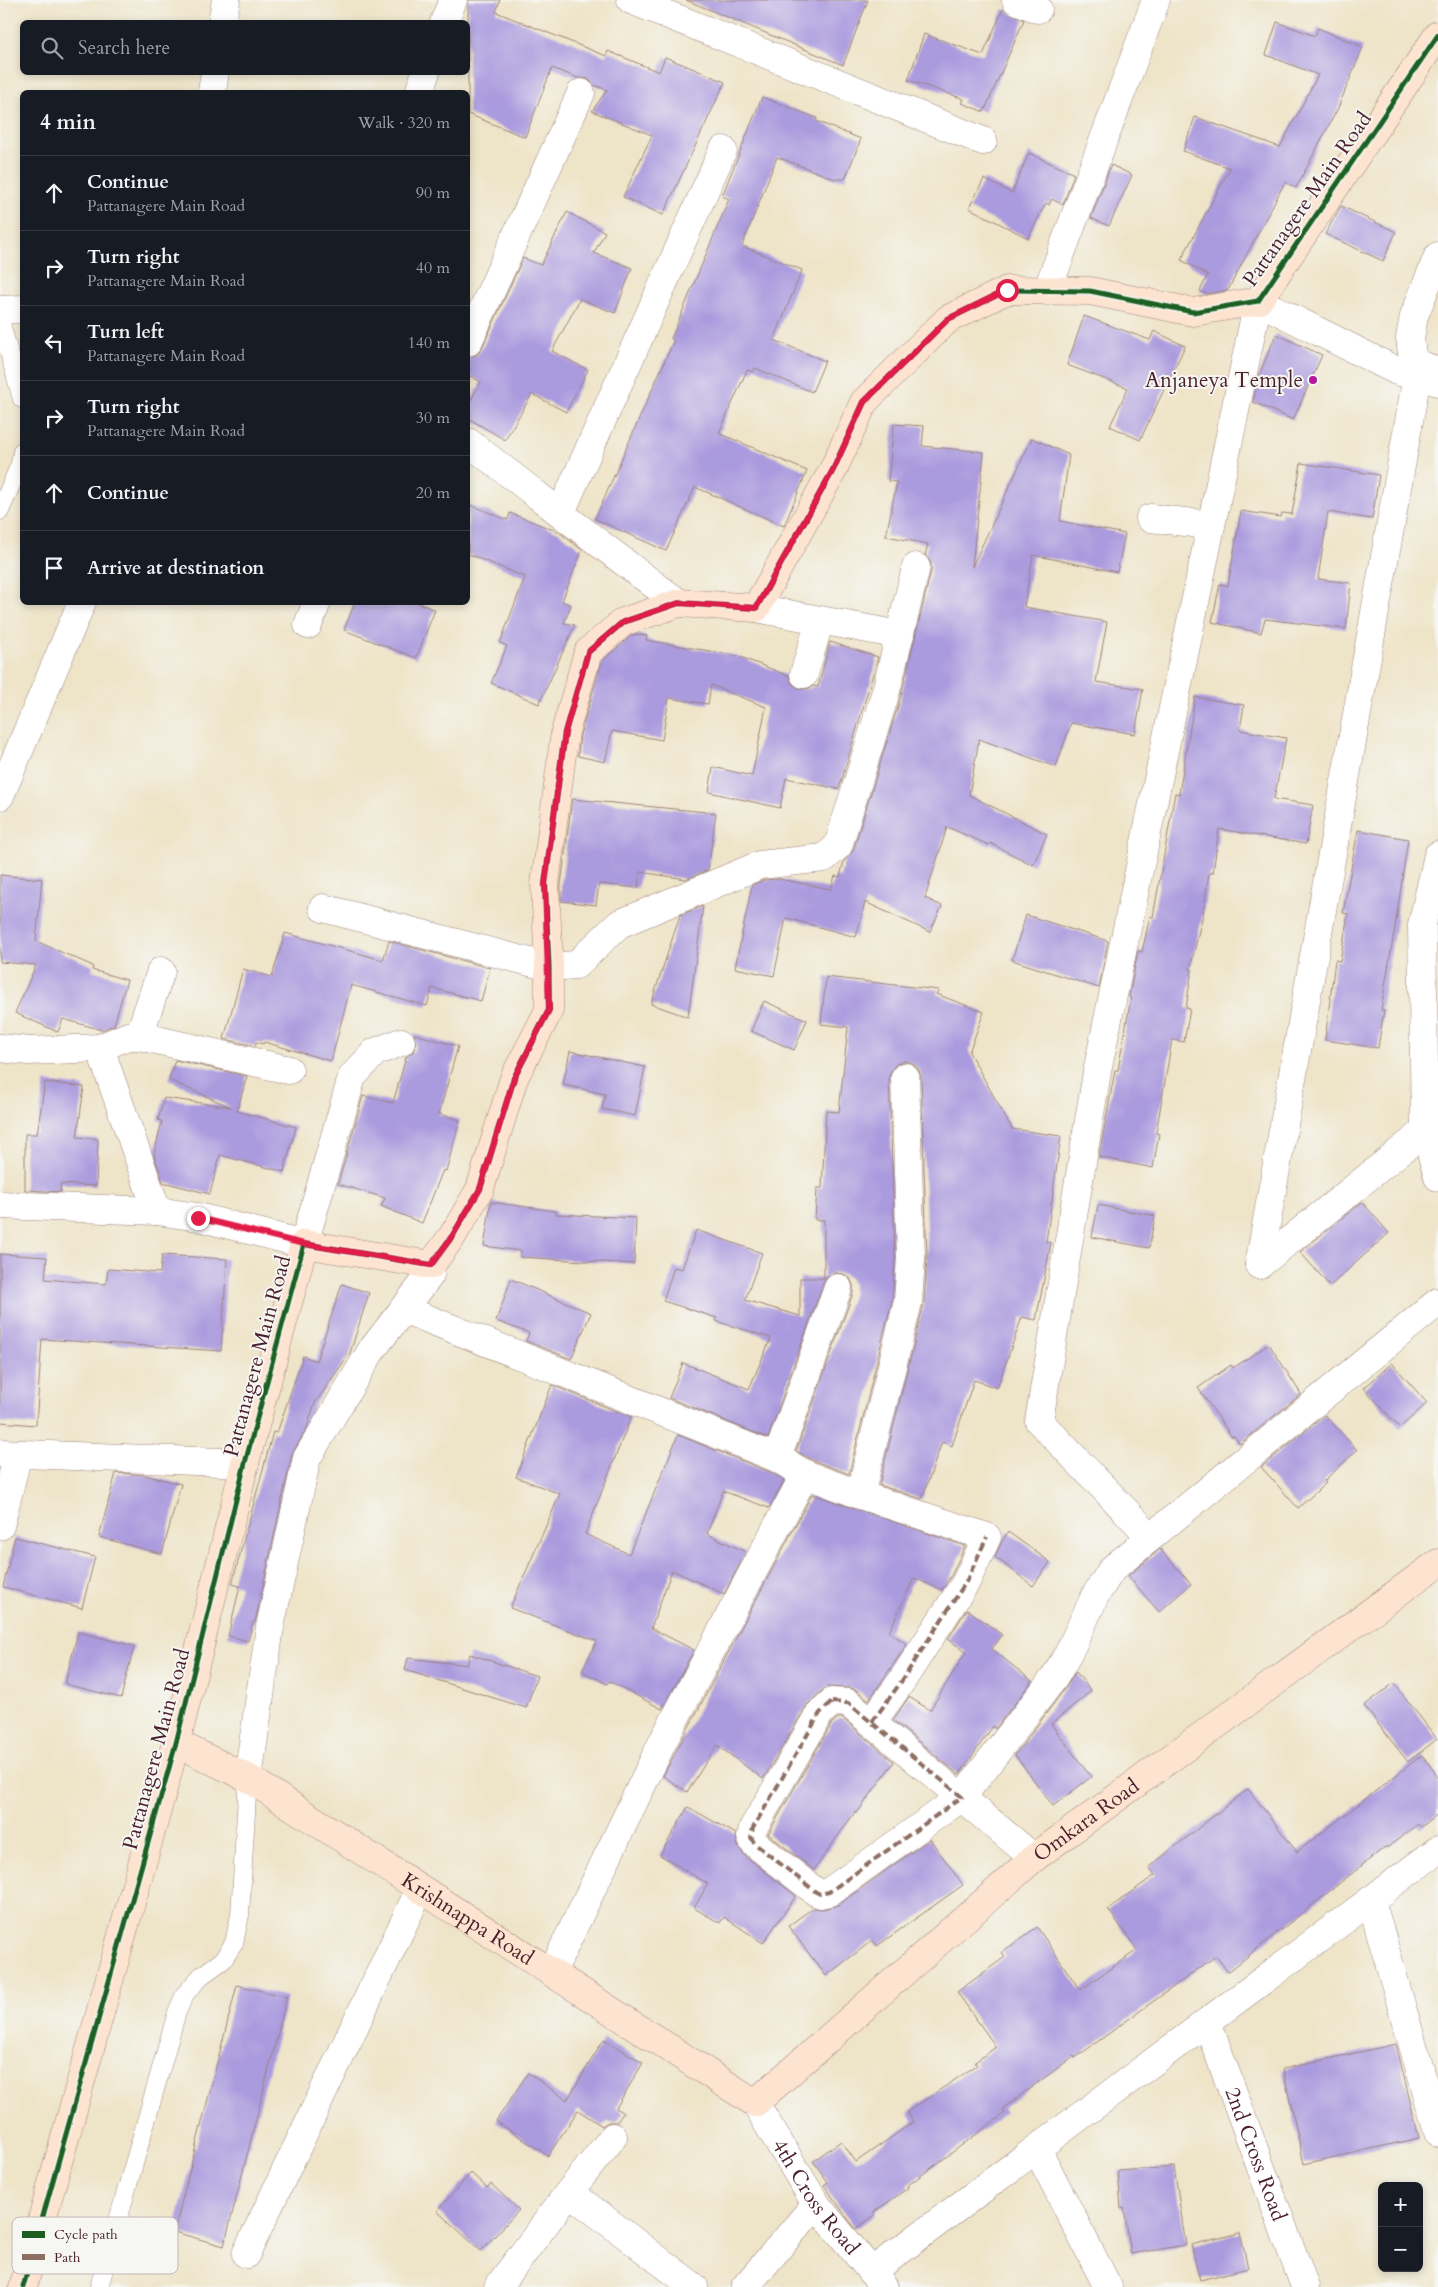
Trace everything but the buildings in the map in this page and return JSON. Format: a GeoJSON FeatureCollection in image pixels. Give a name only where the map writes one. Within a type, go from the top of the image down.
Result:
{"type":"FeatureCollection","features":[{"type":"Feature","properties":{"kind":"street"},"geometry":{"type":"LineString","coordinates":[[222,20],[226,0]]}},
{"type":"Feature","properties":{"kind":"street"},"geometry":{"type":"LineString","coordinates":[[445,20],[453,0]]}},
{"type":"Feature","properties":{"kind":"street"},"geometry":{"type":"LineString","coordinates":[[631,0],[983,141]]}},
{"type":"Feature","properties":{"kind":"street"},"geometry":{"type":"LineString","coordinates":[[1047,291],[1156,0]]}},
{"type":"Feature","properties":{"kind":"street","name":"Pattanagere Main Road"},"geometry":{"type":"LineString","coordinates":[[756,608],[833,470],[864,402],[948,319],[1007,290],[1090,291],[1194,312],[1258,301],[1438,35]]}},
{"type":"Feature","properties":{"kind":"street"},"geometry":{"type":"LineString","coordinates":[[212,90],[215,75]]}},
{"type":"Feature","properties":{"kind":"street"},"geometry":{"type":"LineString","coordinates":[[420,90],[425,75]]}},
{"type":"Feature","properties":{"kind":"street"},"geometry":{"type":"LineString","coordinates":[[470,338],[581,93]]}},
{"type":"Feature","properties":{"kind":"street"},"geometry":{"type":"LineString","coordinates":[[561,512],[723,150]]}},
{"type":"Feature","properties":{"kind":"street"},"geometry":{"type":"LineString","coordinates":[[1431,376],[1413,360],[1410,338],[1414,316],[1438,256]]}},
{"type":"Feature","properties":{"kind":"street"},"geometry":{"type":"LineString","coordinates":[[1150,1536],[1039,1421],[1097,1072],[1258,301],[1397,371],[1431,376]]}},
{"type":"Feature","properties":{"kind":"street"},"geometry":{"type":"LineString","coordinates":[[0,310],[20,309]]}},
{"type":"Feature","properties":{"kind":"street"},"geometry":{"type":"LineString","coordinates":[[1431,376],[1259,1264],[1432,1136]]}},
{"type":"Feature","properties":{"kind":"street"},"geometry":{"type":"LineString","coordinates":[[470,444],[561,512],[618,560],[679,603]]}},
{"type":"Feature","properties":{"kind":"street"},"geometry":{"type":"LineString","coordinates":[[1150,518],[1211,525]]}},
{"type":"Feature","properties":{"kind":"street"},"geometry":{"type":"LineString","coordinates":[[323,908],[549,967],[576,966],[619,924],[760,865],[824,858],[838,846],[886,691],[916,567]]}},
{"type":"Feature","properties":{"kind":"street"},"geometry":{"type":"LineString","coordinates":[[248,1778],[270,1627],[307,1458],[371,1350],[430,1275],[431,1265],[453,1235],[480,1189],[514,1078],[549,1010],[545,884],[565,732],[588,652],[623,622],[679,603],[756,608],[900,635]]}},
{"type":"Feature","properties":{"kind":"street"},"geometry":{"type":"LineString","coordinates":[[0,796],[81,605]]}},
{"type":"Feature","properties":{"kind":"street"},"geometry":{"type":"LineString","coordinates":[[804,674],[820,620]]}},
{"type":"Feature","properties":{"kind":"street"},"geometry":{"type":"LineString","coordinates":[[1438,854],[1422,924],[1432,1066],[1432,1136],[1438,1178]]}},
{"type":"Feature","properties":{"kind":"street"},"geometry":{"type":"LineString","coordinates":[[139,1036],[160,971]]}},
{"type":"Feature","properties":{"kind":"street"},"geometry":{"type":"LineString","coordinates":[[0,1048],[29,1051],[100,1048],[128,1036],[139,1036],[289,1070]]}},
{"type":"Feature","properties":{"kind":"street"},"geometry":{"type":"LineString","coordinates":[[0,1205],[157,1211],[198,1218],[304,1244],[352,1077],[375,1052],[401,1042]]}},
{"type":"Feature","properties":{"kind":"street"},"geometry":{"type":"LineString","coordinates":[[100,1048],[157,1211]]}},
{"type":"Feature","properties":{"kind":"street"},"geometry":{"type":"LineString","coordinates":[[860,1495],[908,1302],[912,1258],[905,1077]]}},
{"type":"Feature","properties":{"kind":"street","name":"Pattanagere Main Road"},"geometry":{"type":"LineString","coordinates":[[43,2217],[176,1743],[245,1463],[304,1244],[431,1265]]}},
{"type":"Feature","properties":{"kind":"street"},"geometry":{"type":"LineString","coordinates":[[777,1458],[838,1288]]}},
{"type":"Feature","properties":{"kind":"street"},"geometry":{"type":"LineString","coordinates":[[1034,1858],[962,1797],[872,1722],[848,1703],[832,1702],[820,1713],[753,1828],[751,1838],[754,1843],[816,1892],[823,1894],[829,1892],[962,1797],[1054,1678],[1068,1654],[1095,1596],[1112,1569],[1438,1302]]}},
{"type":"Feature","properties":{"kind":"street"},"geometry":{"type":"LineString","coordinates":[[403,1309],[777,1458],[805,1474],[860,1495],[987,1537],[966,1582],[901,1682],[872,1722]]}},
{"type":"Feature","properties":{"kind":"street"},"geometry":{"type":"LineString","coordinates":[[0,1526],[9,1454],[245,1463]]}},
{"type":"Feature","properties":{"kind":"street"},"geometry":{"type":"LineString","coordinates":[[552,1972],[663,1741],[805,1474]]}},
{"type":"Feature","properties":{"kind":"street","name":"Omkara Road"},"geometry":{"type":"LineString","coordinates":[[755,2104],[1034,1858],[1438,1563]]}},
{"type":"Feature","properties":{"kind":"street","name":"Krishnappa Road"},"geometry":{"type":"LineString","coordinates":[[176,1743],[248,1778],[755,2104]]}},
{"type":"Feature","properties":{"kind":"street"},"geometry":{"type":"LineString","coordinates":[[878,2279],[1037,2149],[1438,1850]]}},
{"type":"Feature","properties":{"kind":"street"},"geometry":{"type":"LineString","coordinates":[[246,2254],[420,1889]]}},
{"type":"Feature","properties":{"kind":"street"},"geometry":{"type":"LineString","coordinates":[[1371,1900],[1438,2132]]}},
{"type":"Feature","properties":{"kind":"street","name":"2nd Cross Road"},"geometry":{"type":"LineString","coordinates":[[1207,2022],[1306,2287]]}},
{"type":"Feature","properties":{"kind":"street","name":"4th Cross Road"},"geometry":{"type":"LineString","coordinates":[[755,2104],[816,2204],[878,2279]]}},
{"type":"Feature","properties":{"kind":"street"},"geometry":{"type":"LineString","coordinates":[[498,2287],[568,2192],[613,2137]]}},
{"type":"Feature","properties":{"kind":"street"},"geometry":{"type":"LineString","coordinates":[[1037,2149],[1108,2287]]}},
{"type":"Feature","properties":{"kind":"street"},"geometry":{"type":"LineString","coordinates":[[568,2192],[694,2287]]}},
{"type":"Feature","properties":{"kind":"street"},"geometry":{"type":"LineString","coordinates":[[745,2287],[816,2204]]}},
{"type":"Feature","properties":{"kind":"street","name":"Pattanagere Main Road"},"geometry":{"type":"LineString","coordinates":[[23,2287],[27,2274]]}},
{"type":"Feature","properties":{"kind":"lane"},"geometry":{"type":"LineString","coordinates":[[0,320],[20,392]]}},
{"type":"Feature","properties":{"kind":"lane"},"geometry":{"type":"LineString","coordinates":[[0,511],[20,464]]}},
{"type":"Feature","properties":{"kind":"lane"},"geometry":{"type":"LineString","coordinates":[[119,2217],[177,2012],[185,1994],[201,1976],[223,1960],[234,1943],[240,1915],[248,1778]]}},
{"type":"Feature","properties":{"kind":"lane"},"geometry":{"type":"LineString","coordinates":[[99,2287],[103,2274]]}},
{"type":"Feature","properties":{"kind":"marked path"},"geometry":{"type":"LineString","coordinates":[[872,1722],[901,1682],[966,1582],[987,1537]]}},
{"type":"Feature","properties":{"kind":"marked path"},"geometry":{"type":"LineString","coordinates":[[832,1702],[848,1703],[962,1797],[829,1892],[820,1894],[754,1843],[751,1837],[753,1828],[820,1713],[832,1702]]}},
{"type":"Feature","properties":{"kind":"cycle path"},"geometry":{"type":"LineString","coordinates":[[43,2217],[176,1743],[245,1463],[304,1244],[431,1265],[453,1235],[480,1189],[514,1078],[549,1010],[545,884],[565,732],[588,652],[623,622],[679,603],[756,608],[833,470],[864,402],[948,319],[1007,290],[1090,291],[1193,312],[1258,301],[1438,35]]}},
{"type":"Feature","properties":{"kind":"cycle path"},"geometry":{"type":"LineString","coordinates":[[23,2287],[27,2274]]}},
{"type":"Feature","properties":{"kind":"place","name":"Anjaneya Temple"},"geometry":{"type":"Point","coordinates":[1313,380]}},
{"type":"Feature","properties":{"kind":"route"},"geometry":{"type":"LineString","coordinates":[[198,1218],[304,1244],[431,1265],[453,1235],[480,1189],[514,1078],[549,1010],[545,884],[565,732],[588,652],[623,622],[679,603],[756,608],[833,470],[864,402],[948,319],[1007,290]]}}]}
